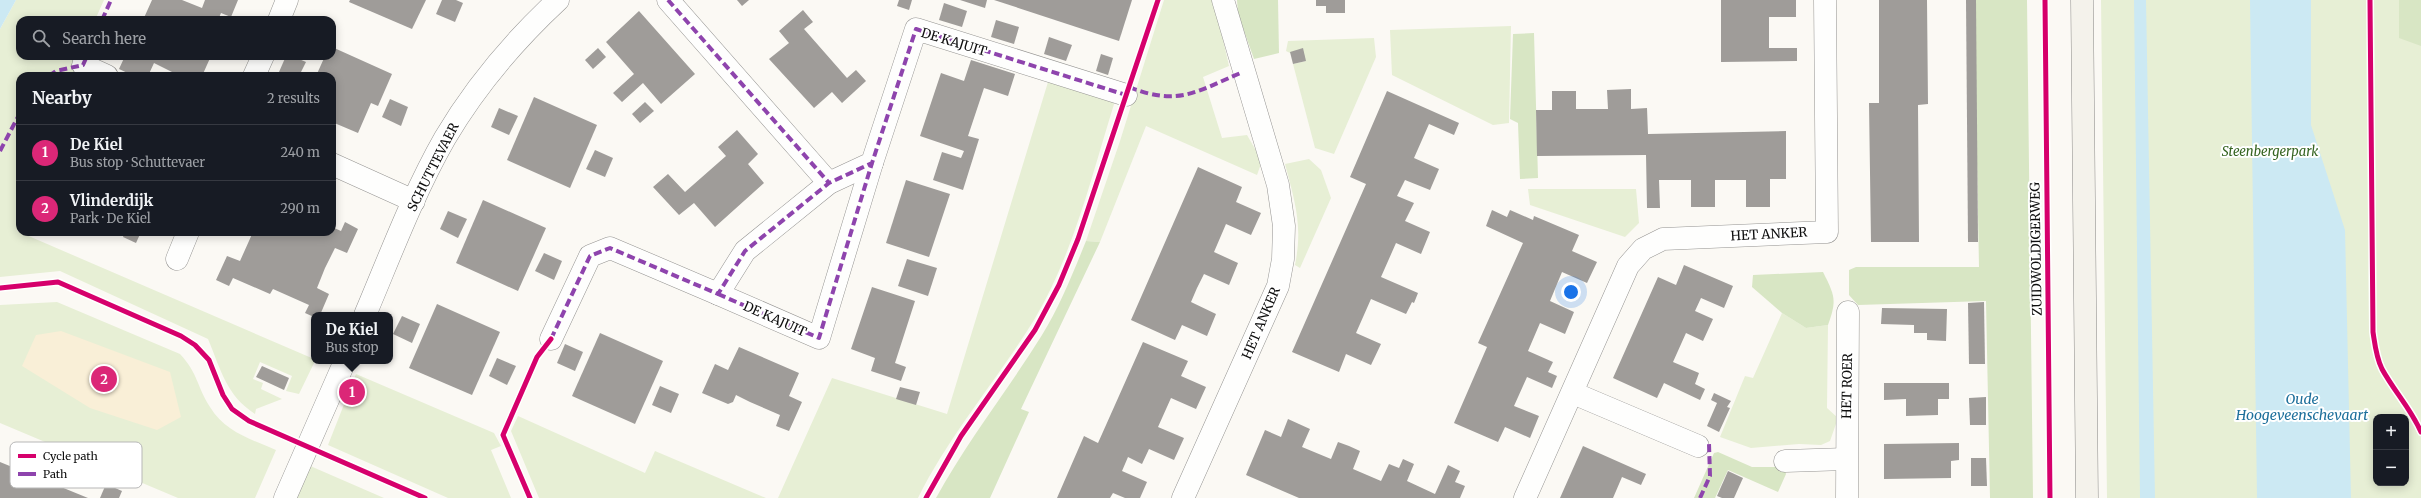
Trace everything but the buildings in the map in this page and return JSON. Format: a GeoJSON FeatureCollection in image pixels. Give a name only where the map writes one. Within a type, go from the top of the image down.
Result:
{"type":"FeatureCollection","features":[{"type":"Feature","properties":{"kind":"main road"},"geometry":{"type":"LineString","coordinates":[[2082,0],[2087,498]]}},
{"type":"Feature","properties":{"kind":"street"},"geometry":{"type":"LineString","coordinates":[[281,16],[287,0]]}},
{"type":"Feature","properties":{"kind":"street","name":"SCHUTTEVAER"},"geometry":{"type":"LineString","coordinates":[[366,312],[414,201],[445,138],[499,61],[558,0]]}},
{"type":"Feature","properties":{"kind":"street"},"geometry":{"type":"LineString","coordinates":[[668,0],[829,183]]}},
{"type":"Feature","properties":{"kind":"street","name":"HET ANKER"},"geometry":{"type":"LineString","coordinates":[[1183,498],[1278,286],[1283,259],[1284,226],[1278,186],[1223,0]]}},
{"type":"Feature","properties":{"kind":"street","name":"HET ANKER"},"geometry":{"type":"LineString","coordinates":[[1525,498],[1573,394],[1628,266],[1643,249],[1663,239],[1827,232],[1825,0]]}},
{"type":"Feature","properties":{"kind":"street","name":"DE KAJUIT"},"geometry":{"type":"LineString","coordinates":[[551,339],[590,256],[610,248],[819,338],[872,163],[916,29],[1126,95]]}},
{"type":"Feature","properties":{"kind":"street"},"geometry":{"type":"LineString","coordinates":[[256,72],[261,60]]}},
{"type":"Feature","properties":{"kind":"street"},"geometry":{"type":"LineString","coordinates":[[83,65],[98,72]]}},
{"type":"Feature","properties":{"kind":"street"},"geometry":{"type":"LineString","coordinates":[[718,294],[745,251],[829,183],[872,163]]}},
{"type":"Feature","properties":{"kind":"street"},"geometry":{"type":"LineString","coordinates":[[336,166],[414,201]]}},
{"type":"Feature","properties":{"kind":"street"},"geometry":{"type":"LineString","coordinates":[[177,259],[186,236]]}},
{"type":"Feature","properties":{"kind":"street","name":"HET ROER"},"geometry":{"type":"LineString","coordinates":[[1847,498],[1846,459],[1848,312]]}},
{"type":"Feature","properties":{"kind":"street"},"geometry":{"type":"LineString","coordinates":[[285,498],[344,364]]}},
{"type":"Feature","properties":{"kind":"street"},"geometry":{"type":"LineString","coordinates":[[1573,394],[1698,446]]}},
{"type":"Feature","properties":{"kind":"street"},"geometry":{"type":"LineString","coordinates":[[1785,461],[1846,459]]}},
{"type":"Feature","properties":{"kind":"green space"},"geometry":{"type":"Polygon","coordinates":[[[16,0],[104,0],[97,16],[16,16],[16,60],[80,60],[82,72],[16,72],[16,236],[29,236],[311,358],[311,364],[314,364],[299,394],[286,391],[292,376],[260,362],[253,379],[263,383],[261,389],[282,399],[256,409],[255,414],[237,399],[231,390],[221,371],[208,339],[60,271],[0,277],[0,29],[16,0]]]}},
{"type":"Feature","properties":{"kind":"green space"},"geometry":{"type":"Polygon","coordinates":[[[1164,0],[1214,0],[1229,66],[1203,77],[1222,138],[1247,135],[1262,161],[1257,175],[1146,126],[1100,242],[1086,241],[1120,141],[1164,0]]]}},
{"type":"Feature","properties":{"kind":"green space"},"geometry":{"type":"Polygon","coordinates":[[[1237,0],[1278,0],[1279,53],[1254,59],[1238,14],[1237,0]]]}},
{"type":"Feature","properties":{"kind":"green space"},"geometry":{"type":"Polygon","coordinates":[[[1974,0],[2027,0],[2033,498],[1990,498],[1986,301],[1858,305],[1849,295],[1849,270],[1856,267],[1979,267],[1974,0]]]}},
{"type":"Feature","properties":{"kind":"green space","name":"Steenbergerpark"},"geometry":{"type":"Polygon","coordinates":[[[2101,0],[2421,0],[2421,498],[2107,498],[2101,0]]]}},
{"type":"Feature","properties":{"kind":"green space"},"geometry":{"type":"Polygon","coordinates":[[[2399,0],[2421,0],[2421,46],[2399,38],[2399,0]]]}},
{"type":"Feature","properties":{"kind":"green space"},"geometry":{"type":"Polygon","coordinates":[[[1511,26],[1509,123],[1493,125],[1392,75],[1390,30],[1511,26]]]}},
{"type":"Feature","properties":{"kind":"green space"},"geometry":{"type":"Polygon","coordinates":[[[1534,33],[1538,178],[1520,179],[1518,123],[1510,119],[1513,34],[1534,33]]]}},
{"type":"Feature","properties":{"kind":"green space"},"geometry":{"type":"Polygon","coordinates":[[[1374,38],[1376,57],[1334,154],[1315,148],[1293,64],[1306,61],[1286,51],[1288,41],[1374,38]]]}},
{"type":"Feature","properties":{"kind":"green space"},"geometry":{"type":"Polygon","coordinates":[[[1048,82],[1115,101],[1090,185],[1071,241],[1048,294],[1020,342],[959,429],[918,498],[778,498],[832,378],[947,414],[1048,82]]]}},
{"type":"Feature","properties":{"kind":"green space"},"geometry":{"type":"Polygon","coordinates":[[[1309,159],[1321,170],[1331,198],[1300,268],[1295,265],[1298,238],[1297,214],[1285,164],[1309,159]]]}},
{"type":"Feature","properties":{"kind":"green space"},"geometry":{"type":"Polygon","coordinates":[[[1528,189],[1636,189],[1639,223],[1625,237],[1530,205],[1528,189]]]}},
{"type":"Feature","properties":{"kind":"green space"},"geometry":{"type":"Polygon","coordinates":[[[1086,241],[1100,242],[1021,409],[1029,412],[990,498],[936,498],[961,456],[1049,324],[1066,289],[1086,241]]]}},
{"type":"Feature","properties":{"kind":"green space"},"geometry":{"type":"Polygon","coordinates":[[[1823,272],[1830,287],[1834,304],[1828,325],[1806,328],[1782,313],[1752,287],[1753,275],[1823,272]]]}},
{"type":"Feature","properties":{"kind":"green space"},"geometry":{"type":"Polygon","coordinates":[[[57,302],[180,354],[194,374],[210,407],[223,423],[239,434],[276,450],[255,498],[178,498],[142,483],[142,442],[45,442],[0,423],[0,305],[57,302]]]}},
{"type":"Feature","properties":{"kind":"green space"},"geometry":{"type":"Polygon","coordinates":[[[1782,313],[1806,328],[1828,325],[1827,408],[1838,418],[1830,441],[1821,445],[1799,444],[1751,448],[1720,437],[1745,376],[1753,378],[1782,313]]]}},
{"type":"Feature","properties":{"kind":"green space"},"geometry":{"type":"Polygon","coordinates":[[[356,374],[494,433],[501,446],[491,450],[511,498],[448,498],[328,445],[356,374]]]}},
{"type":"Feature","properties":{"kind":"green space"},"geometry":{"type":"Polygon","coordinates":[[[518,416],[645,473],[655,451],[766,498],[539,498],[511,431],[518,416]]]}},
{"type":"Feature","properties":{"kind":"green space"},"geometry":{"type":"Polygon","coordinates":[[[1718,452],[1752,467],[1784,467],[1786,474],[1778,492],[1728,470],[1715,498],[1694,498],[1714,453],[1718,452]]]}},
{"type":"Feature","properties":{"kind":"green space"},"geometry":{"type":"Polygon","coordinates":[[[308,465],[384,498],[294,498],[308,465]]]}},
{"type":"Feature","properties":{"kind":"sand"},"geometry":{"type":"Polygon","coordinates":[[[61,331],[170,372],[181,417],[157,430],[90,408],[22,366],[36,335],[61,331]]]}},
{"type":"Feature","properties":{"kind":"water"},"geometry":{"type":"Polygon","coordinates":[[[0,0],[16,0],[0,29],[0,0]]]}},
{"type":"Feature","properties":{"kind":"water"},"geometry":{"type":"Polygon","coordinates":[[[2134,0],[2146,0],[2155,498],[2140,498],[2134,0]]]}},
{"type":"Feature","properties":{"kind":"water","name":"Oude Hoogeveenschevaart"},"geometry":{"type":"Polygon","coordinates":[[[2250,0],[2311,0],[2311,125],[2345,230],[2351,498],[2257,498],[2250,0]]]}},
{"type":"Feature","properties":{"kind":"marked path"},"geometry":{"type":"LineString","coordinates":[[104,16],[111,0]]}},
{"type":"Feature","properties":{"kind":"marked path"},"geometry":{"type":"LineString","coordinates":[[668,0],[829,183]]}},
{"type":"Feature","properties":{"kind":"marked path"},"geometry":{"type":"LineString","coordinates":[[551,339],[590,256],[610,248],[718,294],[745,251],[829,183],[872,163],[916,29],[1126,95]]}},
{"type":"Feature","properties":{"kind":"marked path"},"geometry":{"type":"LineString","coordinates":[[55,72],[83,65],[85,60]]}},
{"type":"Feature","properties":{"kind":"marked path"},"geometry":{"type":"LineString","coordinates":[[1129,87],[1161,96],[1175,96],[1200,90],[1243,72]]}},
{"type":"Feature","properties":{"kind":"marked path"},"geometry":{"type":"LineString","coordinates":[[0,151],[16,121]]}},
{"type":"Feature","properties":{"kind":"marked path"},"geometry":{"type":"LineString","coordinates":[[718,294],[819,338],[872,163]]}},
{"type":"Feature","properties":{"kind":"marked path"},"geometry":{"type":"LineString","coordinates":[[1700,498],[1710,476],[1709,444]]}},
{"type":"Feature","properties":{"kind":"cycle path"},"geometry":{"type":"LineString","coordinates":[[926,498],[961,436],[1035,330],[1059,285],[1078,239],[1158,0]]}},
{"type":"Feature","properties":{"kind":"cycle path","name":"ZUIDWOLDIGERWEG"},"geometry":{"type":"LineString","coordinates":[[2045,0],[2050,498]]}},
{"type":"Feature","properties":{"kind":"cycle path"},"geometry":{"type":"LineString","coordinates":[[2370,0],[2373,332],[2377,355],[2382,369],[2421,432]]}},
{"type":"Feature","properties":{"kind":"cycle path"},"geometry":{"type":"LineString","coordinates":[[0,288],[58,282],[181,336],[195,345],[209,360],[223,395],[232,409],[249,421],[425,498]]}},
{"type":"Feature","properties":{"kind":"cycle path"},"geometry":{"type":"LineString","coordinates":[[530,498],[503,435],[537,357],[551,339]]}},
{"type":"Feature","properties":{"kind":"place","name":"Vlinderdijk"},"geometry":{"type":"Point","coordinates":[104,379]}},
{"type":"Feature","properties":{"kind":"place","name":"De Kiel"},"geometry":{"type":"Point","coordinates":[352,392]}}]}
